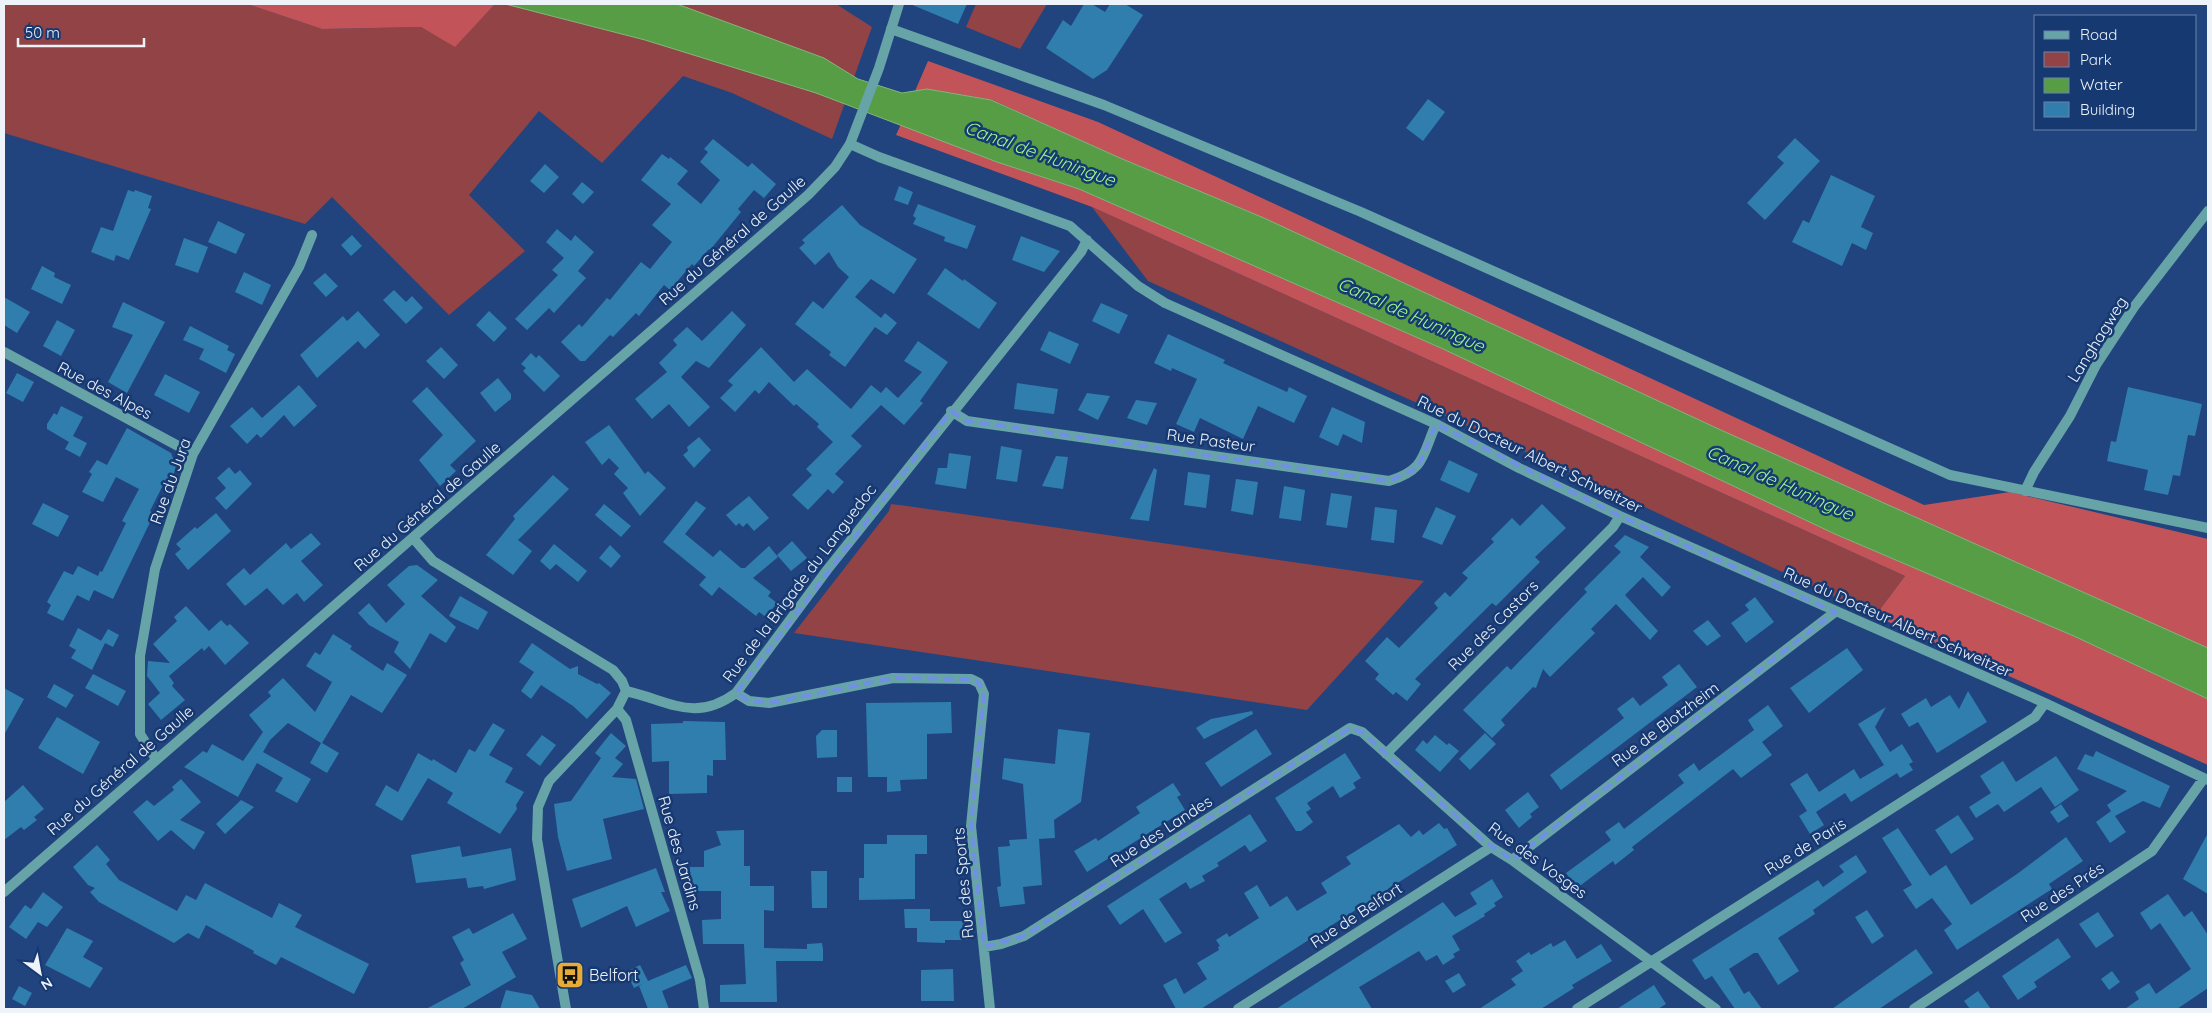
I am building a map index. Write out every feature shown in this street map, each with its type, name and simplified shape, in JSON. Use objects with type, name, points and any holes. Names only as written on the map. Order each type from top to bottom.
[{"type":"street","name":"Rue du Général de Gaulle","points":[[4,892],[808,195],[835,167],[850,144],[879,68],[899,4]]},
{"type":"street","points":[[891,29],[1104,105],[1361,212],[1950,475],[2208,528]]},
{"type":"street","name":"Rue du Docteur Albert Schweitzer","points":[[850,144],[879,157],[1070,226],[1138,286],[1165,303],[1436,424],[1519,468],[1620,516],[2045,703],[2206,779]]},
{"type":"street","name":"Langhagweg","points":[[2025,491],[2034,472],[2070,416],[2096,365],[2134,306],[2208,211]]},
{"type":"street","name":"Rue du Jura","points":[[156,759],[140,734],[140,656],[155,569],[192,454],[299,267],[312,235]]},
{"type":"street","name":"Rue de la Brigade du Languedoc","points":[[626,691],[686,709],[704,709],[721,704],[736,693],[827,570],[951,411],[1081,252],[1088,240]]},
{"type":"street","name":"Rue des Alpes","points":[[4,352],[192,454]]},
{"type":"street","name":"Rue Pasteur","points":[[951,411],[967,421],[1389,481],[1407,476],[1418,468],[1436,424]]},
{"type":"street","name":"Rue des Castors","points":[[1386,754],[1613,527],[1620,516]]},
{"type":"street","points":[[413,538],[433,561],[613,670],[622,680],[626,691],[617,709],[550,781],[538,807],[537,839],[566,1009]]},
{"type":"street","name":"Rue de Blotzheim","points":[[1512,860],[1835,612]]},
{"type":"street","name":"Rue des Sports","points":[[736,693],[749,701],[769,703],[893,678],[970,679],[979,683],[984,694],[971,826],[990,1009]]},
{"type":"street","name":"Rue de Paris","points":[[1577,1009],[2035,717],[2045,703]]},
{"type":"street","name":"Rue des Jardins","points":[[617,709],[626,720],[700,980],[704,1009]]},
{"type":"street","name":"Rue des Vosges","points":[[1350,728],[1362,732],[1491,847],[1512,860],[1716,1009]]},
{"type":"street","name":"Rue des Landes","points":[[984,947],[1001,944],[1024,936],[1350,728]]},
{"type":"street","name":"Rue des Prés","points":[[1914,1009],[2152,851],[2206,779]]},
{"type":"street","name":"Rue de Belfort","points":[[1238,1009],[1491,847]]},
{"type":"highlighted area","points":[[951,411],[967,421],[1389,481],[1418,468],[1436,424],[1620,516],[1835,612],[1512,860],[1479,837],[1362,732],[1350,728],[1024,936],[984,947],[971,826],[984,694],[979,683],[971,679],[893,678],[769,703],[749,701],[736,693]]},
{"type":"green space","points":[[4,4],[247,4],[322,29],[421,27],[455,46],[495,4],[836,4],[872,27],[832,139],[732,93],[683,76],[602,163],[539,111],[469,195],[525,251],[449,315],[332,197],[305,224],[4,133]]},
{"type":"green space","points":[[976,4],[1047,4],[1020,49],[966,27]]},
{"type":"green space","points":[[1092,207],[1905,576],[1875,616],[1611,491],[1148,281]]},
{"type":"green space","points":[[891,504],[1424,581],[1307,710],[794,633],[889,511]]},
{"type":"shaded area","points":[[247,4],[495,4],[455,47],[421,27],[322,29]]},
{"type":"shaded area","points":[[928,61],[1098,122],[1924,505],[2010,492],[2208,539],[2208,648],[1723,431],[1264,218],[1120,158],[992,100],[927,89],[915,91]]},
{"type":"shaded area","points":[[901,124],[997,162],[1079,189],[1441,348],[1835,534],[2076,637],[2208,699],[2208,765],[1875,616],[1905,576],[1092,207],[896,135]]},
{"type":"water","name":"Canal de Huningue","points":[[505,4],[677,4],[824,58],[858,79],[902,93],[927,89],[991,100],[1120,158],[1264,218],[1723,431],[2208,648],[2208,699],[2076,637],[1835,534],[1441,348],[1079,189],[997,162],[816,93],[645,40]]},
{"type":"building","points":[[910,4],[967,4],[958,24]]},
{"type":"building","points":[[1084,4],[1092,4],[1105,12],[1110,4],[1125,4],[1143,15],[1107,70],[1093,79],[1046,48],[1063,20],[1071,26]]},
{"type":"building","points":[[1428,99],[1445,112],[1423,141],[1406,128]]},
{"type":"building","points":[[1795,138],[1820,161],[1765,220],[1747,203],[1784,163],[1777,157]]},
{"type":"building","points":[[713,139],[748,167],[752,163],[776,184],[764,198],[754,190],[738,209],[741,212],[710,250],[694,266],[692,264],[670,290],[664,285],[639,316],[636,313],[613,337],[610,335],[585,361],[580,361],[561,342],[579,324],[582,327],[607,298],[610,300],[641,262],[650,269],[672,242],[652,225],[671,204],[641,180],[662,154],[669,159],[670,157],[688,171],[677,184],[701,204],[720,180],[700,162],[708,152],[704,149]]},
{"type":"building","points":[[545,164],[559,177],[544,193],[530,181]]},
{"type":"building","points":[[1831,175],[1875,196],[1861,227],[1873,233],[1866,250],[1852,243],[1842,266],[1792,242],[1803,220],[1809,223]]},
{"type":"building","points":[[582,182],[594,192],[583,204],[572,194]]},
{"type":"building","points":[[899,186],[913,192],[908,205],[894,200]]},
{"type":"building","points":[[128,190],[134,192],[135,190],[152,196],[148,208],[151,209],[129,260],[116,255],[114,261],[91,252],[101,227],[113,231]]},
{"type":"building","points":[[918,204],[976,226],[967,249],[944,241],[945,237],[913,224],[916,218],[913,216]]},
{"type":"building","points":[[842,205],[860,225],[917,259],[894,294],[871,279],[855,297],[881,318],[885,313],[897,323],[887,335],[875,327],[845,367],[829,355],[831,352],[795,324],[813,301],[823,309],[849,277],[838,267],[829,252],[815,265],[799,248],[805,243],[802,240]]},
{"type":"building","points":[[218,221],[245,234],[236,254],[208,242]]},
{"type":"building","points":[[557,229],[571,241],[575,235],[594,252],[578,271],[586,278],[554,313],[549,308],[527,330],[515,319],[558,275],[552,270],[564,258],[546,242]]},
{"type":"building","points":[[352,235],[362,246],[351,256],[341,245]]},
{"type":"building","points":[[1021,236],[1060,251],[1044,272],[1012,260]]},
{"type":"building","points":[[184,238],[208,247],[198,273],[175,265]]},
{"type":"building","points":[[42,266],[55,273],[54,277],[71,285],[62,304],[31,289]]},
{"type":"building","points":[[945,268],[997,303],[979,329],[927,294]]},
{"type":"building","points":[[244,272],[271,285],[262,305],[235,292]]},
{"type":"building","points":[[325,273],[338,286],[326,297],[313,283]]},
{"type":"building","points":[[394,290],[406,302],[412,296],[423,308],[406,324],[383,300]]},
{"type":"building","points":[[4,297],[30,312],[17,333],[4,325]]},
{"type":"building","points":[[123,302],[165,322],[127,393],[108,382],[133,335],[112,327]]},
{"type":"building","points":[[1101,303],[1128,315],[1119,334],[1092,321]]},
{"type":"building","points":[[358,311],[380,335],[365,349],[358,341],[317,378],[300,355],[343,316],[347,321]]},
{"type":"building","points":[[489,311],[507,328],[494,342],[476,325]]},
{"type":"building","points":[[732,311],[746,325],[709,368],[696,361],[681,377],[710,407],[689,427],[669,404],[652,419],[635,399],[667,372],[659,363],[677,345],[673,340],[687,327],[702,341]]},
{"type":"building","points":[[57,320],[75,330],[61,356],[43,346]]},
{"type":"building","points":[[190,326],[229,346],[227,350],[235,354],[226,373],[199,359],[204,349],[183,340]]},
{"type":"building","points":[[1049,331],[1079,344],[1070,364],[1040,350]]},
{"type":"building","points":[[1168,334],[1225,360],[1223,363],[1287,392],[1289,387],[1307,396],[1294,423],[1258,406],[1243,439],[1200,418],[1194,432],[1176,424],[1197,379],[1172,368],[1171,371],[1154,363]]},
{"type":"building","points":[[918,341],[948,362],[920,401],[923,403],[904,425],[881,405],[851,436],[862,446],[835,474],[844,482],[833,494],[828,489],[808,510],[792,495],[812,475],[806,469],[833,442],[817,427],[819,424],[796,404],[794,406],[769,382],[759,394],[755,390],[735,412],[720,398],[733,385],[728,381],[761,347],[794,382],[807,369],[851,409],[871,385],[881,393],[886,387],[898,398],[922,372],[904,361]]},
{"type":"building","points":[[441,347],[458,365],[444,379],[426,361]]},
{"type":"building","points":[[531,353],[536,358],[539,355],[560,376],[544,392],[523,371],[526,368],[521,364]]},
{"type":"building","points":[[17,373],[34,382],[23,402],[6,393]]},
{"type":"building","points":[[165,374],[200,392],[189,413],[154,395]]},
{"type":"building","points":[[498,378],[511,394],[511,399],[495,412],[480,393]]},
{"type":"building","points":[[1017,383],[1058,389],[1054,414],[1014,409]]},
{"type":"building","points":[[299,385],[317,406],[294,427],[284,415],[261,438],[257,434],[247,444],[230,426],[252,407],[262,418]]},
{"type":"building","points":[[427,387],[476,441],[450,465],[456,471],[440,486],[419,460],[443,435],[412,401]]},
{"type":"building","points":[[2128,387],[2202,404],[2195,436],[2188,435],[2180,476],[2173,475],[2168,495],[2144,490],[2148,470],[2107,461],[2111,441],[2116,442]]},
{"type":"building","points":[[1087,393],[1110,396],[1098,420],[1078,410]]},
{"type":"building","points":[[1136,400],[1157,403],[1147,425],[1127,418]]},
{"type":"building","points":[[61,406],[83,417],[73,436],[87,443],[80,457],[65,449],[69,442],[47,429],[47,424],[54,413],[57,415]]},
{"type":"building","points":[[1332,407],[1365,422],[1362,443],[1343,434],[1338,446],[1319,437]]},
{"type":"building","points":[[609,425],[645,474],[648,471],[666,488],[640,516],[623,493],[628,488],[614,474],[619,468],[609,458],[602,465],[585,442]]},
{"type":"building","points":[[127,428],[171,453],[176,466],[171,484],[165,481],[150,511],[154,514],[113,599],[94,590],[89,601],[77,595],[63,621],[47,613],[51,605],[47,602],[64,571],[73,575],[78,566],[98,576],[100,571],[102,572],[126,523],[122,521],[139,489],[116,477],[103,502],[82,492],[92,474],[89,472],[97,460],[107,465]]},
{"type":"building","points":[[699,437],[711,450],[694,468],[683,455],[688,451],[687,447]]},
{"type":"building","points":[[1001,446],[1022,450],[1017,482],[996,479]]},
{"type":"building","points":[[949,453],[971,456],[966,489],[935,484],[938,468],[947,468]]},
{"type":"building","points":[[1056,456],[1068,457],[1063,489],[1042,486]]},
{"type":"building","points":[[1449,460],[1478,474],[1469,493],[1440,480]]},
{"type":"building","points":[[229,467],[235,474],[240,470],[252,484],[226,510],[215,498],[226,488],[217,478]]},
{"type":"building","points":[[1154,468],[1157,470],[1149,521],[1130,519]]},
{"type":"building","points":[[1188,472],[1210,475],[1206,508],[1184,505]]},
{"type":"building","points":[[553,475],[569,489],[518,540],[532,551],[513,575],[486,555],[515,519],[513,516]]},
{"type":"building","points":[[1236,479],[1258,482],[1253,515],[1231,511]]},
{"type":"building","points":[[1284,486],[1305,490],[1301,521],[1279,518]]},
{"type":"building","points":[[1331,493],[1352,496],[1347,528],[1326,525]]},
{"type":"building","points":[[749,496],[769,518],[754,531],[747,523],[743,527],[739,523],[736,526],[726,515]]},
{"type":"building","points":[[696,501],[706,508],[685,534],[713,557],[720,550],[741,568],[745,568],[769,546],[778,557],[753,578],[771,592],[768,596],[777,603],[766,617],[759,612],[756,616],[719,587],[712,596],[699,585],[706,577],[663,542]]},
{"type":"building","points":[[43,503],[69,516],[58,537],[32,524]]},
{"type":"building","points":[[604,504],[631,526],[621,537],[595,515]]},
{"type":"building","points":[[1542,504],[1566,528],[1535,557],[1540,562],[1496,606],[1492,603],[1415,679],[1421,684],[1407,701],[1396,692],[1393,695],[1375,679],[1379,674],[1365,661],[1387,637],[1399,648],[1438,608],[1434,603],[1445,592],[1450,597],[1468,578],[1462,573],[1494,542],[1491,539],[1512,518],[1520,526]]},
{"type":"building","points":[[1375,507],[1397,510],[1394,543],[1371,540]]},
{"type":"building","points":[[1436,507],[1456,516],[1442,545],[1422,537]]},
{"type":"building","points":[[216,513],[231,531],[188,570],[175,554],[181,549],[176,544],[195,527],[197,529]]},
{"type":"building","points":[[311,533],[321,544],[301,561],[323,585],[304,602],[297,593],[283,605],[267,588],[245,606],[226,584],[244,568],[250,575],[286,543],[291,549]]},
{"type":"building","points":[[1625,535],[1649,547],[1640,557],[1671,587],[1662,597],[1643,577],[1625,595],[1658,631],[1650,640],[1616,604],[1591,629],[1595,633],[1550,677],[1543,669],[1536,688],[1533,687],[1501,720],[1505,725],[1492,738],[1463,710],[1507,666],[1511,670],[1587,592],[1584,589],[1621,552],[1614,546]]},
{"type":"building","points":[[792,541],[807,558],[791,571],[777,555]]},
{"type":"building","points":[[554,544],[587,571],[578,582],[556,564],[550,570],[540,561]]},
{"type":"building","points":[[610,545],[621,556],[611,568],[599,558]]},
{"type":"building","points":[[417,565],[438,580],[421,596],[456,627],[446,643],[430,633],[410,669],[394,652],[399,642],[369,625],[358,613],[369,603],[386,623],[405,604],[387,585],[409,566]]},
{"type":"building","points":[[460,596],[488,612],[478,630],[449,616]]},
{"type":"building","points":[[1755,597],[1774,622],[1746,643],[1731,623],[1749,610],[1745,605]]},
{"type":"building","points":[[186,606],[209,631],[221,620],[227,626],[230,624],[249,643],[225,665],[209,646],[204,651],[202,648],[169,676],[174,683],[172,686],[185,700],[161,720],[148,704],[160,693],[147,676],[148,661],[170,663],[153,644],[177,621],[174,617]]},
{"type":"building","points":[[1708,620],[1721,636],[1707,646],[1693,631]]},
{"type":"building","points":[[78,628],[105,643],[92,670],[71,658],[76,650],[69,646]]},
{"type":"building","points":[[108,629],[119,635],[113,647],[101,641]]},
{"type":"building","points":[[333,634],[352,646],[350,649],[383,671],[387,663],[407,675],[382,713],[351,695],[322,743],[339,753],[327,773],[310,763],[321,743],[288,723],[270,740],[263,752],[311,779],[297,803],[275,791],[283,778],[257,763],[238,797],[184,767],[203,751],[207,753],[212,744],[243,761],[263,732],[249,715],[271,696],[268,692],[283,678],[315,712],[332,682],[306,666],[315,652],[320,655]]},
{"type":"building","points":[[532,643],[570,669],[578,666],[578,674],[597,684],[599,683],[611,693],[587,719],[573,706],[541,685],[531,699],[521,691],[534,672],[519,662]]},
{"type":"building","points":[[1847,648],[1863,670],[1809,713],[1790,688]]},
{"type":"building","points":[[1679,664],[1697,687],[1561,790],[1550,775],[1624,718],[1617,709],[1633,697],[1640,706],[1668,685],[1662,677]]},
{"type":"building","points":[[93,674],[126,691],[118,706],[85,688]]},
{"type":"building","points":[[54,684],[74,695],[66,708],[47,697]]},
{"type":"building","points":[[4,688],[24,699],[4,735]]},
{"type":"building","points":[[1968,691],[1987,722],[1937,753],[1918,722],[1909,727],[1901,714],[1926,698],[1931,707],[1950,695],[1959,709]]},
{"type":"building","points":[[951,702],[952,733],[927,734],[927,779],[900,780],[901,791],[887,792],[887,777],[868,777],[866,703]]},
{"type":"building","points":[[1768,705],[1783,726],[1762,742],[1772,755],[1741,778],[1733,769],[1632,847],[1634,850],[1615,865],[1613,861],[1577,888],[1566,873],[1611,840],[1605,832],[1619,822],[1624,829],[1684,783],[1678,775],[1694,763],[1699,771],[1754,730],[1748,720]]},
{"type":"building","points":[[1886,707],[1875,727],[1890,752],[1902,744],[1913,762],[1909,764],[1913,770],[1900,778],[1897,773],[1851,802],[1845,793],[1816,812],[1824,825],[1810,834],[1799,816],[1807,811],[1790,784],[1807,773],[1819,792],[1854,769],[1860,779],[1884,765],[1858,724]]},
{"type":"building","points":[[1252,711],[1253,714],[1204,739],[1196,728],[1211,719]]},
{"type":"building","points":[[57,717],[100,742],[83,774],[38,748]]},
{"type":"building","points":[[683,721],[725,722],[726,760],[713,760],[713,776],[707,775],[707,793],[669,794],[669,761],[652,762],[651,724],[683,723]]},
{"type":"building","points":[[493,723],[505,730],[489,755],[513,768],[505,782],[524,792],[516,805],[517,809],[500,834],[447,803],[453,793],[428,778],[402,821],[375,805],[386,785],[398,792],[418,753],[432,761],[433,759],[456,773],[469,749],[475,752]]},
{"type":"building","points":[[1058,729],[1090,733],[1081,802],[1054,820],[1055,838],[1039,839],[1042,885],[1023,887],[1025,904],[1000,907],[997,887],[1001,886],[998,847],[1010,846],[1009,840],[1027,839],[1023,784],[1002,779],[1004,758],[1055,764]]},
{"type":"building","points":[[1256,729],[1272,754],[1221,787],[1205,763]]},
{"type":"building","points":[[822,730],[837,730],[837,757],[817,758],[816,736]]},
{"type":"building","points":[[611,733],[626,746],[615,758],[623,764],[612,777],[636,779],[644,809],[603,819],[612,859],[567,871],[558,837],[554,804],[571,801],[601,758],[595,753]]},
{"type":"building","points":[[1485,733],[1496,744],[1470,770],[1459,759]]},
{"type":"building","points":[[542,735],[556,745],[540,766],[526,755]]},
{"type":"building","points":[[1435,735],[1447,745],[1449,743],[1459,751],[1440,772],[1415,750],[1423,740],[1427,744]]},
{"type":"building","points":[[2096,751],[2170,786],[2160,808],[2143,801],[2115,816],[2126,832],[2110,843],[2096,822],[2111,811],[2107,805],[2127,791],[2077,769],[2085,754],[2093,757]]},
{"type":"building","points":[[1345,753],[1361,778],[1353,783],[1356,788],[1340,798],[1333,786],[1307,803],[1311,809],[1306,812],[1313,822],[1301,831],[1296,831],[1275,798]]},
{"type":"building","points":[[2056,756],[2079,790],[2055,807],[2041,787],[2004,812],[1998,804],[1976,818],[1969,807],[1991,793],[1980,776],[2003,761],[2016,782]]},
{"type":"building","points":[[837,777],[852,777],[852,792],[837,792]]},
{"type":"building","points":[[181,779],[201,802],[180,820],[205,832],[194,850],[171,830],[158,841],[133,812],[147,800],[154,806],[174,790],[172,787]]},
{"type":"building","points":[[1173,783],[1181,795],[1177,797],[1185,810],[1087,872],[1074,851],[1096,838],[1098,841],[1140,813],[1136,807]]},
{"type":"building","points":[[23,785],[44,809],[34,817],[37,820],[24,830],[21,827],[4,840],[4,802]]},
{"type":"building","points":[[1528,792],[1539,807],[1530,814],[1532,817],[1519,828],[1505,810]]},
{"type":"building","points":[[241,800],[254,807],[225,834],[216,824]]},
{"type":"building","points":[[2061,804],[2069,816],[2058,823],[2050,812]]},
{"type":"building","points":[[1250,814],[1267,841],[1250,852],[1245,845],[1217,863],[1219,866],[1202,876],[1205,881],[1190,889],[1186,882],[1159,899],[1182,933],[1165,943],[1143,909],[1120,925],[1107,906]]},
{"type":"building","points":[[1958,815],[1974,839],[1951,854],[1935,830]]},
{"type":"building","points":[[1439,823],[1444,829],[1447,828],[1457,845],[1201,1009],[1176,1009],[1163,985],[1176,978],[1184,994],[1207,979],[1197,963],[1219,950],[1218,947],[1220,946],[1216,940],[1227,933],[1229,937],[1259,918],[1244,893],[1257,885],[1270,907],[1287,896],[1297,911],[1327,893],[1321,883],[1351,864],[1346,857],[1399,824],[1411,837],[1419,830],[1423,835]]},
{"type":"building","points":[[1898,828],[1930,876],[1946,865],[1971,905],[2017,874],[2066,837],[2083,861],[2049,884],[2052,889],[1957,950],[1944,930],[1952,924],[1932,898],[1916,909],[1903,890],[1912,885],[1882,838]]},
{"type":"building","points":[[744,830],[744,866],[750,866],[750,886],[774,886],[774,911],[764,910],[764,948],[807,949],[807,944],[822,943],[823,961],[776,961],[777,1002],[720,1002],[720,985],[746,984],[744,944],[703,944],[702,920],[721,919],[721,891],[690,891],[690,867],[704,867],[704,851],[721,845],[716,831]]},
{"type":"building","points":[[2208,833],[2208,894],[2183,879]]},
{"type":"building","points":[[887,835],[927,835],[927,854],[915,854],[915,899],[859,900],[859,878],[864,878],[864,844],[887,844]]},
{"type":"building","points":[[97,845],[110,860],[106,864],[119,880],[177,911],[186,895],[196,900],[205,883],[272,918],[279,903],[302,915],[295,927],[369,964],[354,994],[281,957],[276,965],[206,925],[199,939],[188,933],[174,943],[99,902],[90,892],[95,888],[88,885],[73,867]]},
{"type":"building","points":[[460,846],[462,857],[511,848],[516,880],[484,889],[483,886],[468,888],[466,878],[416,883],[411,855]]},
{"type":"building","points":[[1856,855],[1867,872],[1813,910],[1815,914],[1778,938],[1799,971],[1778,985],[1758,953],[1754,953],[1729,969],[1744,994],[1749,991],[1762,1009],[1735,1009],[1712,976],[1705,980],[1692,960],[1818,880],[1823,887],[1844,872],[1839,866]]},
{"type":"building","points":[[656,868],[665,892],[661,892],[670,911],[636,927],[627,906],[581,928],[572,899]]},
{"type":"building","points":[[811,871],[827,871],[827,908],[812,908]]},
{"type":"building","points":[[1492,879],[1503,897],[1494,903],[1496,906],[1484,914],[1485,916],[1452,936],[1460,950],[1453,954],[1455,957],[1443,965],[1437,955],[1426,961],[1419,951],[1359,987],[1372,1009],[1276,1009],[1443,902],[1455,917],[1477,904],[1470,893]]},
{"type":"building","points":[[43,892],[63,907],[47,927],[38,922],[26,939],[9,927],[25,905],[31,909]]},
{"type":"building","points":[[2168,894],[2184,917],[2192,911],[2208,935],[2208,988],[2177,1009],[2125,1009],[2139,999],[2135,992],[2149,983],[2156,994],[2191,969],[2160,923],[2151,930],[2140,913]]},
{"type":"building","points":[[904,909],[930,909],[930,921],[969,921],[968,940],[945,940],[945,943],[917,942],[917,928],[905,928]]},
{"type":"building","points":[[1867,910],[1884,936],[1872,944],[1855,917]]},
{"type":"building","points":[[2098,912],[2114,936],[2096,948],[2079,924]]},
{"type":"building","points":[[513,913],[527,939],[502,952],[516,977],[462,1009],[426,1009],[471,985],[460,963],[464,960],[452,937],[469,928],[473,934]]},
{"type":"building","points":[[67,928],[93,941],[83,957],[103,968],[90,988],[45,965]]},
{"type":"building","points":[[2058,938],[2071,957],[2034,982],[2037,987],[2018,1000],[2002,976]]},
{"type":"building","points":[[1565,940],[1577,959],[1601,944],[1612,961],[1572,985],[1574,988],[1541,1009],[1479,1009],[1516,985],[1511,979],[1523,971],[1516,961],[1529,952],[1531,955],[1551,943],[1553,947]]},
{"type":"building","points":[[1916,949],[1933,973],[1879,1009],[1832,1009]]},
{"type":"building","points":[[640,965],[648,981],[686,965],[692,978],[662,991],[669,1009],[648,1009],[639,986],[644,983],[634,988],[626,972]]},
{"type":"building","points":[[953,969],[954,1001],[921,1001],[921,970]]},
{"type":"building","points":[[2112,971],[2120,982],[2109,990],[2101,979]]},
{"type":"building","points":[[1459,973],[1466,985],[1453,993],[1445,981]]},
{"type":"building","points":[[1654,985],[1666,1004],[1658,1009],[1617,1009]]},
{"type":"building","points":[[19,986],[32,993],[25,1006],[12,999]]},
{"type":"building","points":[[506,990],[532,995],[540,1009],[500,1009]]},
{"type":"building","points":[[1978,991],[1991,1009],[1970,1009],[1964,1001]]},
{"type":"place","name":"Belfort","points":[[570,975]]}]
